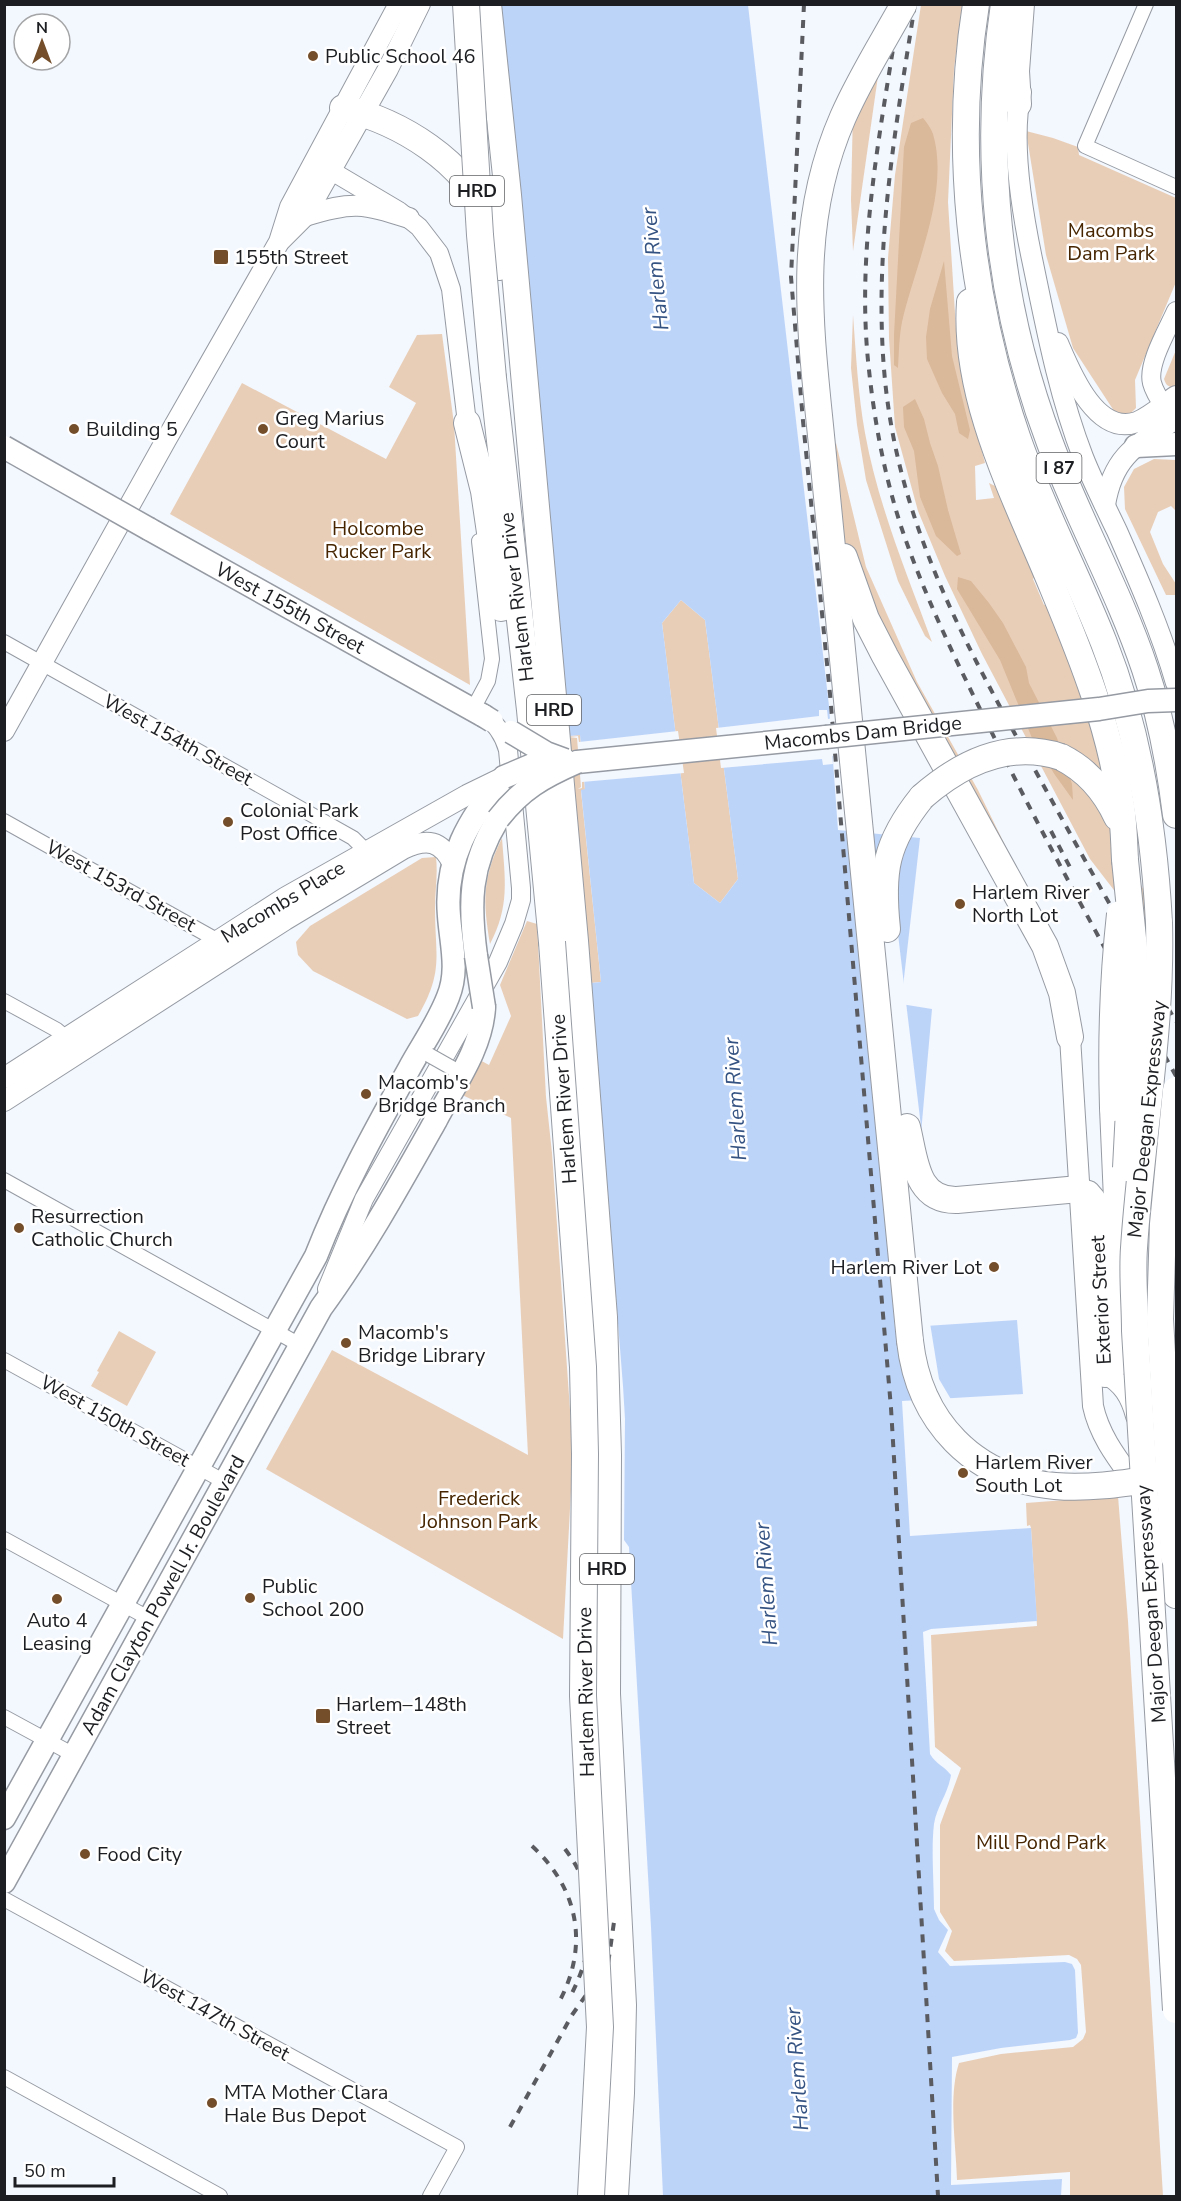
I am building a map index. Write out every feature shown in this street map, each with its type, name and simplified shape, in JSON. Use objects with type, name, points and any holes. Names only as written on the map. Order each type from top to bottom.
[{"type":"highway","name":"Harlem River Drive","points":[[466,4],[480,235],[492,378],[530,710],[564,942],[606,1360],[607,1694],[623,2005],[615,2196]]},
{"type":"highway","name":"Harlem River Drive","points":[[488,4],[521,348],[564,942],[583,1367],[585,1454],[583,1696],[600,2027],[591,2196]]},
{"type":"highway","points":[[904,4],[843,118],[828,159],[813,226],[809,273],[810,312],[908,1329],[917,1381],[932,1412],[951,1436],[982,1462],[1006,1474],[1041,1484],[1066,1486],[1117,1484],[1170,1478]]},
{"type":"highway","name":"Major Deegan Expressway","points":[[976,4],[966,103],[967,177],[973,250],[988,336],[1018,439],[1104,644],[1129,718],[1139,759],[1151,831],[1159,923],[1160,971],[1156,1043],[1134,1250],[1135,1331],[1176,2010]]},
{"type":"highway","name":"I 87","points":[[1004,4],[995,85],[994,159],[1000,234],[1012,311],[1032,391],[1050,442],[1127,621],[1145,669],[1164,741],[1176,815]]},
{"type":"highway","points":[[1018,104],[1016,71],[1021,4]]},
{"type":"highway","points":[[354,111],[392,126],[431,150],[455,170],[474,193],[491,225],[500,274],[521,348]]},
{"type":"highway","points":[[973,250],[968,322],[980,392],[1002,469],[1053,586],[1099,709],[1122,806],[1134,948],[1124,1210],[1134,1250]]},
{"type":"highway","points":[[467,423],[484,491],[503,623],[530,710]]},
{"type":"highway","points":[[828,498],[848,571],[867,619],[885,656],[1045,946],[1062,993],[1070,1037]]},
{"type":"highway","points":[[1124,831],[1102,790],[1084,771],[1061,757],[1032,751],[1003,753],[960,768],[934,787],[912,809],[900,827],[888,855],[884,898],[907,1127],[907,1170],[924,1357],[934,1390],[953,1420],[968,1435],[987,1450],[1009,1462],[1032,1470],[1054,1473],[1117,1471],[1170,1478]]},
{"type":"highway","points":[[1098,1375],[1118,1361],[1123,1336],[1113,1108],[1113,1053],[1116,951],[1125,860]]},
{"type":"highway","name":"Major Deegan Expressway","points":[[1176,1090],[1163,1224],[1160,1319],[1175,1546],[1176,1595]]},
{"type":"highway","points":[[907,1127],[921,1181],[927,1191],[944,1199],[964,1200],[1079,1189]]},
{"type":"main road","points":[[354,111],[370,60],[399,4]]},
{"type":"main road","points":[[1032,4],[1025,72],[1018,104],[1018,158],[1029,248],[1051,353],[1083,458],[1151,610],[1176,683],[1148,701]]},
{"type":"main road","points":[[4,731],[279,242],[290,207],[323,166],[354,111],[388,69],[419,5]]},
{"type":"main road","points":[[370,60],[388,69]]},
{"type":"main road","points":[[279,242],[305,216],[323,166]]},
{"type":"main road","points":[[305,216],[350,204],[376,208],[409,218]]},
{"type":"main road","points":[[1043,310],[1073,375],[1103,417],[1117,423],[1132,423],[1173,410]]},
{"type":"main road","points":[[1105,505],[1115,471],[1124,457],[1173,410]]},
{"type":"main road","points":[[1136,446],[1176,444]]},
{"type":"main road","name":"West 155th Street","points":[[4,446],[511,732],[535,757]]},
{"type":"main road","name":"Macombs Dam Bridge","points":[[577,762],[1099,709],[1148,701],[1176,700]]},
{"type":"main road","points":[[497,782],[512,753],[511,732]]},
{"type":"main road","points":[[498,819],[535,757]]},
{"type":"main road","name":"Macombs Place","points":[[4,1078],[73,1045],[237,951],[373,858],[535,757],[549,762],[577,762]]},
{"type":"main road","name":"Adam Clayton Powell Jr. Boulevard","points":[[4,1882],[300,1345],[383,1210],[457,1071],[479,1037],[484,1007],[471,915],[472,884],[479,858],[498,819],[526,788],[577,762]]},
{"type":"main road","name":"Adam Clayton Powell Jr. Boulevard","points":[[4,1818],[316,1256],[334,1209],[424,1052],[454,981],[455,962],[448,904],[453,864],[468,825],[497,782]]},
{"type":"main road","name":"Macombs Place","points":[[4,1101],[73,1045],[218,941],[286,897],[373,858],[428,842],[445,851],[453,864]]},
{"type":"main road","points":[[1070,1037],[1079,1189]]},
{"type":"main road","name":"Exterior Street","points":[[1079,1189],[1089,1191],[1095,1198],[1096,1204],[1098,1375],[1095,1415],[1102,1434],[1158,1514]]},
{"type":"main road","points":[[1170,1478],[1148,1341],[1149,1306],[1158,1266],[1176,1213]]},
{"type":"main road","name":"Exterior Street","points":[[1098,1375],[1120,1383],[1170,1478],[1158,1514],[1176,1815]]},
{"type":"street","points":[[1146,4],[1085,146],[1176,187]]},
{"type":"street","name":"Harlem River Drive","points":[[323,166],[389,203],[409,218],[439,252],[450,281],[492,649],[491,671],[473,709]]},
{"type":"street","points":[[1173,410],[1154,389],[1152,372],[1176,311]]},
{"type":"street","name":"Adam Clayton Powell Jr. Boulevard","points":[[4,446],[485,715],[496,726],[505,741],[508,750],[521,877],[519,909],[510,937],[364,1199],[333,1272],[321,1308]]},
{"type":"street","name":"West 154th Street","points":[[4,642],[353,838],[373,858]]},
{"type":"street","name":"West 153rd Street","points":[[4,821],[237,951]]},
{"type":"street","points":[[4,1001],[45,1023],[73,1045]]},
{"type":"street","points":[[424,1052],[457,1071]]},
{"type":"street","points":[[4,1180],[300,1345]]},
{"type":"street","points":[[364,1199],[383,1210]]},
{"type":"street","name":"Adam Clayton Powell Jr. Boulevard","points":[[316,1256],[344,1215],[364,1199]]},
{"type":"street","name":"West 150th Street","points":[[4,1360],[225,1482]]},
{"type":"street","points":[[4,1539],[150,1619]]},
{"type":"street","points":[[4,1717],[74,1755]]},
{"type":"street","name":"West 147th Street","points":[[4,1899],[457,2147],[430,2196]]},
{"type":"street","points":[[4,2077],[220,2196]]},
{"type":"green space","points":[[921,5],[962,5],[954,69],[948,202],[956,329],[964,383],[985,463],[975,466],[976,500],[994,498],[989,483],[995,486],[1035,576],[1033,579],[1044,605],[1068,595],[1132,828],[1141,885],[1149,900],[1147,933],[1090,859],[982,654],[945,576],[918,511],[895,427],[889,338],[888,258],[895,175]]},
{"type":"green space","points":[[881,55],[853,251],[851,200],[854,64]]},
{"type":"green space","name":"Macombs Dam Park","points":[[1026,131],[1078,147],[1079,155],[1176,198],[1176,282],[1135,380],[1136,408],[1129,415],[1116,414],[1073,348],[1046,255]]},
{"type":"green space","points":[[853,315],[865,433],[877,486],[932,642],[925,636],[898,581],[866,480],[851,368]]},
{"type":"green space","name":"Holcombe Rucker Park","points":[[442,334],[454,424],[470,685],[170,514],[242,383],[386,459],[416,403],[389,387],[417,335]]},
{"type":"green space","points":[[1176,350],[1176,388],[1168,386],[1164,379]]},
{"type":"green space","points":[[836,443],[866,567],[917,682],[978,790],[1027,890],[882,635],[843,543],[832,455]]},
{"type":"green space","points":[[1154,459],[1176,460],[1176,511],[1171,506],[1158,512],[1150,532],[1163,564],[1176,584],[1176,595],[1166,595],[1125,509],[1124,487],[1134,469]]},
{"type":"green space","points":[[681,600],[705,620],[738,879],[720,903],[694,883],[662,623]]},
{"type":"green space","points":[[580,735],[585,790],[581,791],[601,982],[591,983],[569,736]]},
{"type":"green space","points":[[502,838],[505,892],[501,917],[490,944],[485,902],[486,890],[495,853]]},
{"type":"green space","points":[[436,857],[435,975],[432,987],[418,1016],[407,1019],[313,971],[298,955],[296,942],[310,926],[422,858]]},
{"type":"green space","name":"Frederick Johnson Park","points":[[527,921],[537,924],[546,1097],[573,1453],[563,1639],[266,1469],[332,1350],[528,1455],[511,1118],[458,1093],[478,1059],[489,1065],[511,1016],[500,985]]},
{"type":"green space","points":[[119,1331],[156,1352],[127,1406],[91,1386]]},
{"type":"green space","name":"Mill Pond Park","points":[[1118,1496],[1128,1621],[1163,2196],[1070,2196],[1070,2172],[957,2180],[953,2105],[959,2063],[1001,2054],[1073,2047],[1083,2039],[1086,2032],[1081,1965],[1077,1959],[1069,1955],[954,1961],[945,1951],[952,1931],[940,1912],[940,1825],[961,1768],[935,1747],[931,1635],[1037,1626],[1031,1528],[1030,1525],[1027,1526],[1026,1503]]},
{"type":"shaded area","points":[[923,118],[933,134],[937,156],[937,180],[929,228],[902,322],[898,368],[894,365],[894,335],[904,147],[911,123]]},
{"type":"shaded area","points":[[944,261],[952,356],[970,430],[968,439],[959,433],[955,414],[942,393],[927,359],[926,337],[930,309]]},
{"type":"shaded area","points":[[915,399],[924,419],[938,466],[961,554],[957,556],[936,536],[920,497],[914,451],[904,427],[903,407]]},
{"type":"shaded area","points":[[958,577],[971,581],[989,603],[1003,623],[1026,667],[1029,683],[1057,738],[1072,784],[1073,800],[1032,738],[1000,660],[957,589]]},
{"type":"water","name":"Harlem River","points":[[499,5],[748,5],[829,706],[838,830],[920,838],[901,1004],[932,1009],[916,1190],[883,1192],[895,1328],[1017,1320],[1023,1394],[902,1401],[910,1536],[1031,1528],[1037,1621],[931,1629],[923,1632],[930,1754],[951,1775],[934,1824],[934,1909],[939,1920],[948,1930],[938,1952],[950,1966],[1065,1962],[1072,1964],[1075,1970],[1078,2033],[1076,2038],[1070,2040],[1001,2048],[952,2057],[951,2185],[1062,2179],[1061,2196],[663,2196],[651,1927],[629,1547],[624,1540],[625,1419],[591,983],[601,982],[581,790],[585,789],[580,735],[569,736]],"holes":[[[681,600],[705,620],[738,879],[720,903],[694,883],[662,623]]]},
{"type":"pier","points":[[819,710],[827,710],[828,719],[833,718],[837,755],[832,756],[833,764],[823,765],[822,759],[721,768],[716,728],[819,716]]},
{"type":"pier","points":[[678,731],[684,773],[582,782],[582,788],[578,789],[581,787],[577,738],[569,737],[578,736],[579,742]]},
{"type":"pier","points":[[895,870],[895,909],[905,993],[904,1002],[906,1002],[923,1143],[916,1193],[887,1194],[876,904]]},
{"type":"pier","points":[[930,1323],[939,1379],[952,1401],[917,1402],[899,1325]]},
{"type":"railway","points":[[804,4],[791,277],[830,694],[891,1408],[938,2196]]},
{"type":"railway","points":[[900,4],[872,187],[865,278],[871,391],[892,497],[926,593],[950,647],[1065,875],[1176,1076]]},
{"type":"railway","points":[[915,4],[894,140],[884,231],[882,277],[884,369],[891,424],[903,477],[918,528],[937,577],[983,674],[1176,1022]]},
{"type":"railway","points":[[1051,831],[1073,873]]},
{"type":"railway","points":[[532,1846],[561,1881],[575,1921],[574,1962],[568,1983],[558,2004]]},
{"type":"railway","points":[[565,1849],[585,1885],[591,1922],[585,1959],[570,1997]]},
{"type":"railway","points":[[510,2127],[572,2015],[608,1964],[615,1915]]},
{"type":"place","name":"Public School 46","points":[[313,56]]},
{"type":"place","name":"155th Street","points":[[221,257]]},
{"type":"place","name":"Building 5","points":[[74,429]]},
{"type":"place","name":"Greg Marius Court","points":[[263,429]]},
{"type":"place","name":"Colonial Park Post Office","points":[[228,822]]},
{"type":"place","name":"Harlem River North Lot","points":[[960,904]]},
{"type":"place","name":"Macomb's Bridge Branch","points":[[366,1094]]},
{"type":"place","name":"Resurrection Catholic Church","points":[[19,1228]]},
{"type":"place","name":"Harlem River Lot","points":[[994,1267]]},
{"type":"place","name":"Macomb's Bridge Library","points":[[346,1343]]},
{"type":"place","name":"Harlem River South Lot","points":[[963,1473]]},
{"type":"place","name":"Public School 200","points":[[250,1598]]},
{"type":"place","name":"Auto 4 Leasing","points":[[57,1599]]},
{"type":"place","name":"Harlem–148th Street","points":[[323,1716]]},
{"type":"place","name":"Food City","points":[[85,1854]]},
{"type":"place","name":"MTA Mother Clara Hale Bus Depot","points":[[212,2103]]}]
